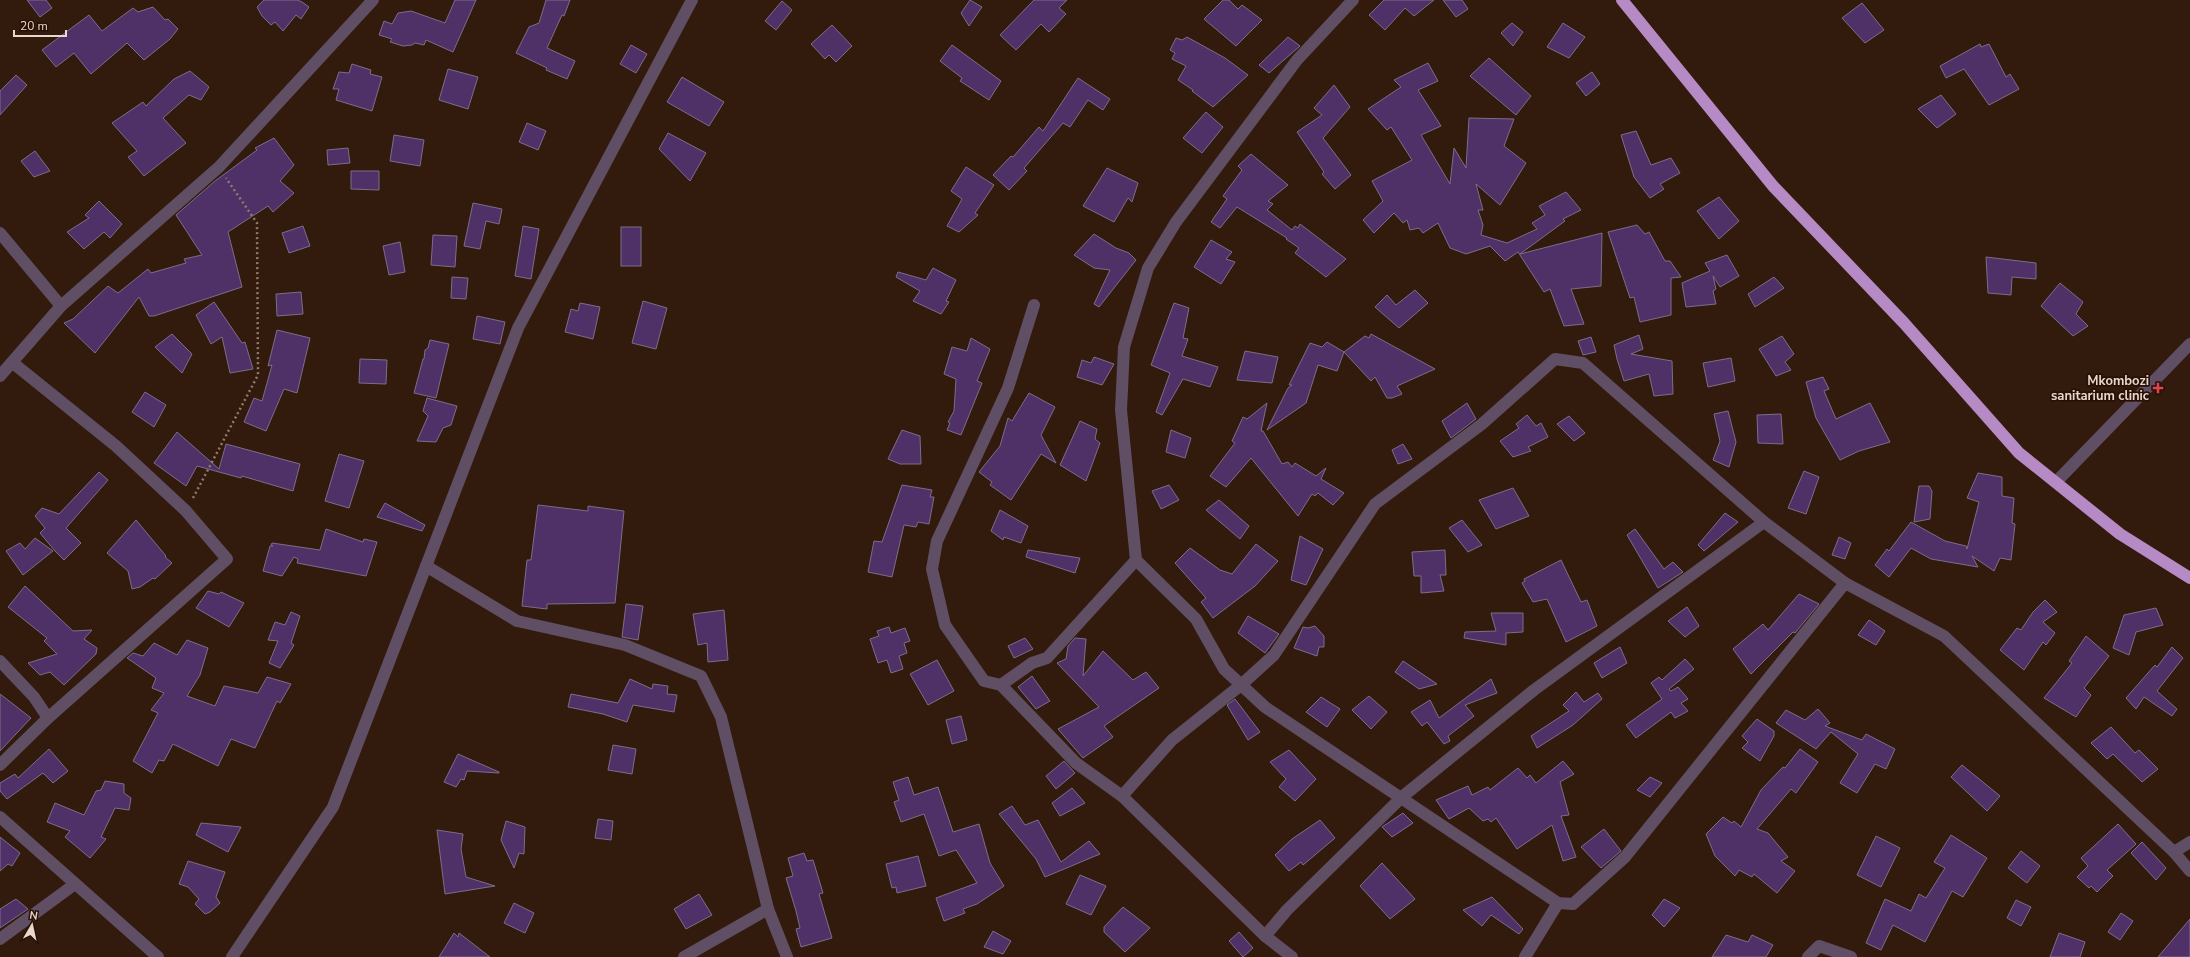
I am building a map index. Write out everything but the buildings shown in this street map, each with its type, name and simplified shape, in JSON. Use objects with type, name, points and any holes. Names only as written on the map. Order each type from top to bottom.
[{"type":"highway","points":[[1622,0],[1773,186],[1904,323],[2019,453],[2120,534],[2190,578]]},
{"type":"street","points":[[0,376],[62,306],[219,167],[373,0]]},
{"type":"street","points":[[232,957],[333,807],[518,328],[692,0]]},
{"type":"street","points":[[1353,0],[1297,60],[1176,222],[1148,268],[1124,347],[1121,410],[1136,560],[1196,619],[1224,669],[1265,706],[1558,903],[1573,904],[1625,857],[1845,583]]},
{"type":"street","points":[[0,233],[62,306]]},
{"type":"street","points":[[1034,304],[1008,388],[937,541],[932,570],[945,625],[984,681],[1001,685],[1076,763],[1122,796],[1265,936],[1292,957]]},
{"type":"street","points":[[2056,482],[2190,344]]},
{"type":"street","points":[[1122,796],[1172,740],[1241,685],[1274,655],[1375,504],[1482,424],[1555,359],[1583,363],[1764,522],[1845,583],[1944,636],[2174,852],[2190,871]]},
{"type":"street","points":[[0,765],[48,718],[227,559],[186,511],[116,446],[13,363]]},
{"type":"street","points":[[1265,936],[1287,910],[1402,797],[1534,690],[1764,522]]},
{"type":"street","points":[[1001,685],[1032,663],[1047,658],[1136,560]]},
{"type":"street","points":[[426,566],[517,621],[625,645],[701,676],[721,717],[768,909],[787,957]]},
{"type":"street","points":[[0,661],[34,698],[48,718]]},
{"type":"street","points":[[0,817],[158,957]]},
{"type":"street","points":[[2174,852],[2190,842]]},
{"type":"street","points":[[0,939],[75,884]]},
{"type":"street","points":[[1525,957],[1558,903]]},
{"type":"street","points":[[684,957],[768,909]]},
{"type":"street","points":[[1808,957],[1819,946],[1851,957]]},
{"type":"path","points":[[186,511],[258,375],[257,223],[219,167]]},
{"type":"place","name":"Mkombozi sanitarium clinic","points":[[2158,388]]}]
